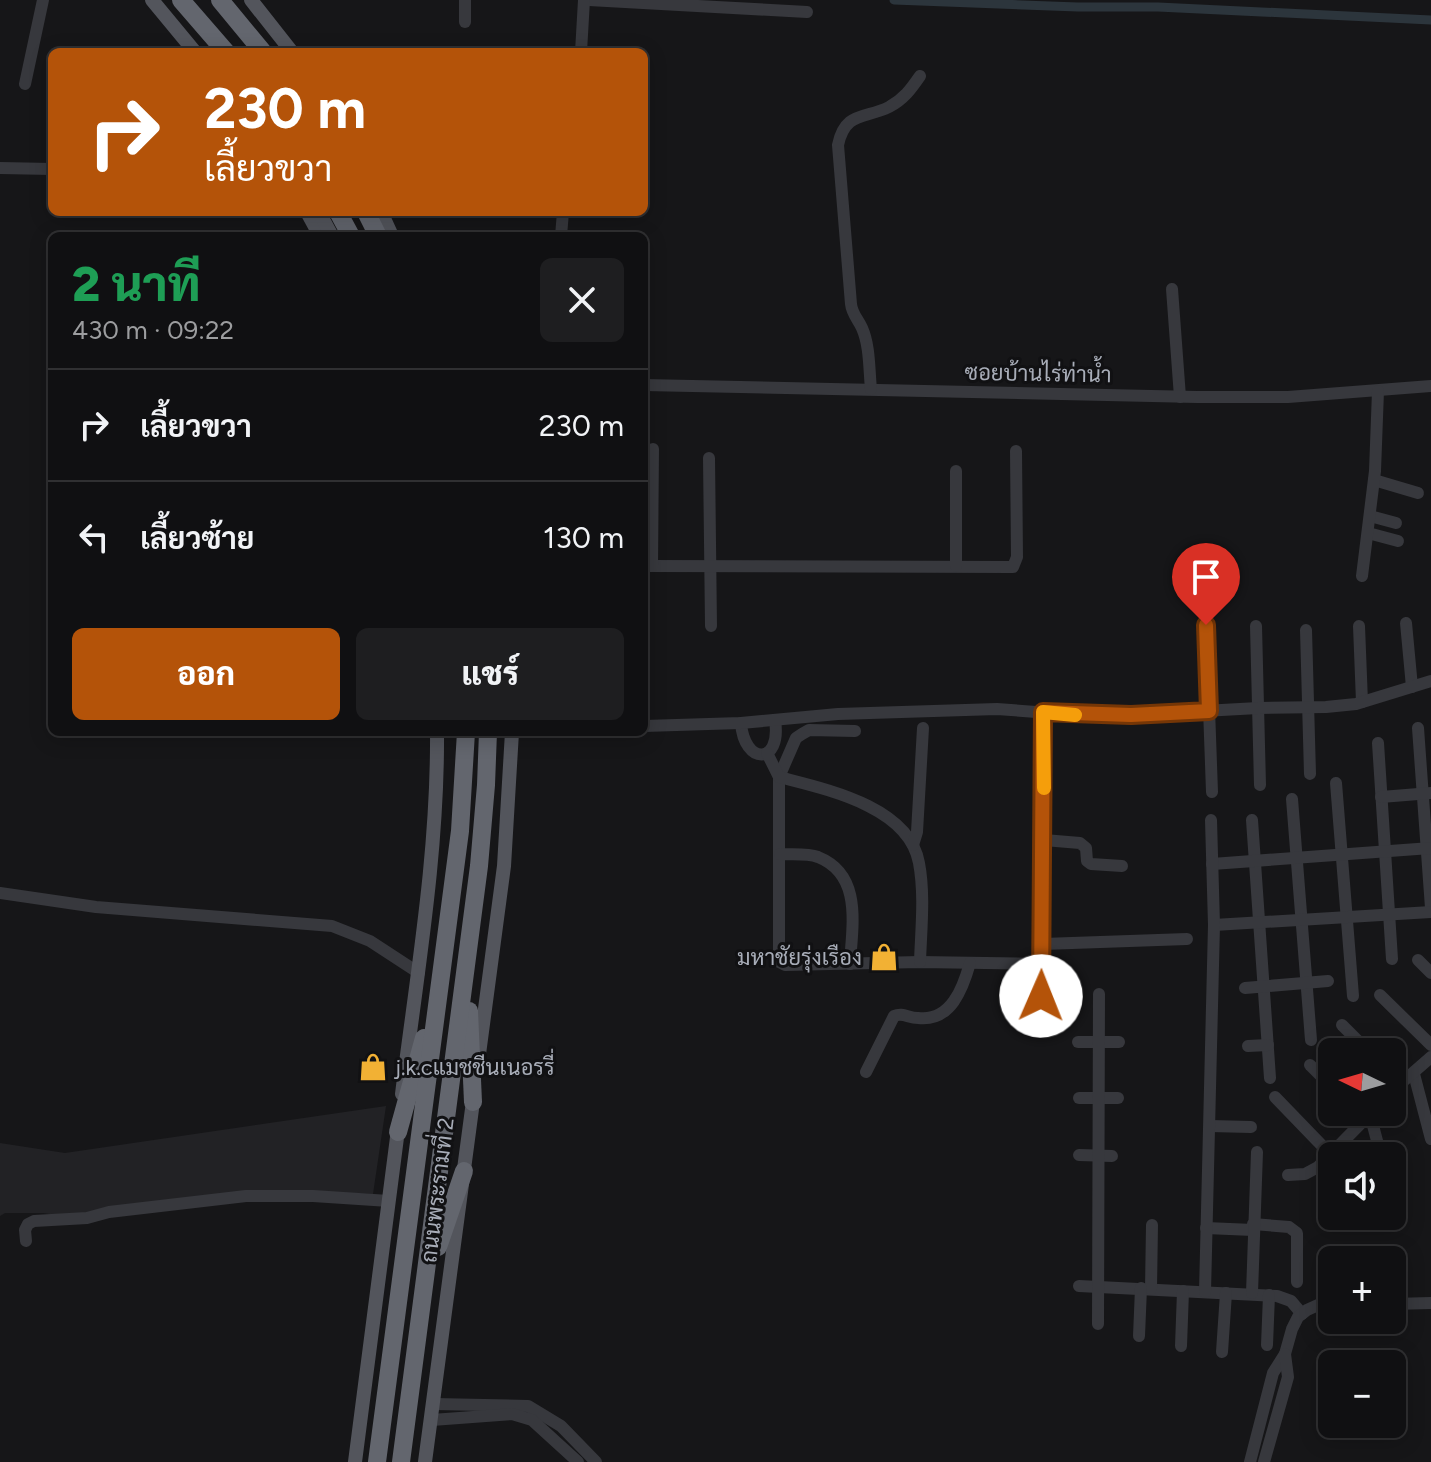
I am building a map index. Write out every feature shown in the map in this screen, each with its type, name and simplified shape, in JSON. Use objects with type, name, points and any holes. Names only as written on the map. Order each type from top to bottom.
[{"type":"highway","points":[[181,0],[223,48]]},
{"type":"highway","points":[[196,0],[236,48]]},
{"type":"highway","points":[[218,0],[258,48]]},
{"type":"highway","points":[[384,1462],[461,865],[469,791],[468,736]]},
{"type":"highway","name":"ถนนพระรามที่ 2","points":[[377,1462],[460,831],[468,736]]},
{"type":"highway","points":[[403,1462],[479,866],[489,736]]},
{"type":"highway","name":"ถนนพระรามที่ 2","points":[[403,1462],[485,831],[489,736]]},
{"type":"highway","points":[[398,1132],[442,973]]},
{"type":"highway","points":[[467,976],[473,1102]]},
{"type":"highway","points":[[429,1273],[464,1171]]},
{"type":"main road","points":[[152,0],[192,48]]},
{"type":"main road","points":[[251,0],[288,48]]},
{"type":"main road","points":[[355,1462],[419,973],[434,832],[437,736]]},
{"type":"main road","name":"ถนนพระรามที่ 2","points":[[425,1460],[506,855],[512,736]]},
{"type":"street","points":[[25,84],[43,0]]},
{"type":"street","points":[[465,0],[465,22]]},
{"type":"street","points":[[581,48],[586,0],[807,12]]},
{"type":"street","points":[[871,389],[867,346],[862,327],[852,314],[838,145],[842,130],[852,120],[887,108],[901,99],[920,76]]},
{"type":"street","points":[[0,168],[48,169]]},
{"type":"street","points":[[1172,289],[1180,397]]},
{"type":"street","name":"ซอยบ้านไร่ท่าน้ำ","points":[[648,385],[1180,397],[1288,397],[1431,386]]},
{"type":"street","points":[[1362,576],[1374,480],[1378,391]]},
{"type":"street","points":[[653,449],[648,566],[1013,567],[1016,451]]},
{"type":"street","points":[[709,458],[711,626]]},
{"type":"street","points":[[956,471],[956,566]]},
{"type":"street","points":[[1374,480],[1418,493]]},
{"type":"street","points":[[1370,516],[1396,523]]},
{"type":"street","points":[[1368,533],[1398,541]]},
{"type":"street","points":[[1406,623],[1412,687]]},
{"type":"street","points":[[1206,625],[1212,792]]},
{"type":"street","points":[[1256,626],[1260,785]]},
{"type":"street","points":[[1359,626],[1362,702]]},
{"type":"street","points":[[1306,630],[1310,774]]},
{"type":"street","points":[[648,726],[741,723],[838,714],[997,709],[1131,715],[1309,707],[1362,702],[1431,681]]},
{"type":"street","points":[[1041,996],[1043,712]]},
{"type":"street","points":[[741,723],[745,745],[754,752],[767,753],[777,739],[775,720]]},
{"type":"street","points":[[913,845],[917,832],[923,728]]},
{"type":"street","points":[[1214,925],[1431,910],[1427,793],[1418,728]]},
{"type":"street","points":[[855,731],[809,730],[802,734],[796,738],[779,777],[779,962],[785,965],[920,962],[1041,964]]},
{"type":"street","points":[[1378,743],[1392,959]]},
{"type":"street","points":[[767,753],[779,777],[849,795],[871,806],[892,822],[913,845],[921,876],[920,962]]},
{"type":"street","points":[[1336,783],[1353,996]]},
{"type":"street","points":[[1381,797],[1427,793]]},
{"type":"street","points":[[1292,799],[1311,1040]]},
{"type":"street","points":[[1205,1292],[1214,925],[1211,820]]},
{"type":"street","points":[[1252,820],[1270,1078]]},
{"type":"street","points":[[1044,840],[1080,843],[1086,848],[1087,861],[1091,864],[1122,866]]},
{"type":"street","points":[[1212,864],[1428,848]]},
{"type":"street","points":[[780,854],[815,856],[832,865],[847,884],[853,901],[850,964]]},
{"type":"street","points":[[0,893],[96,907],[332,926],[370,941],[419,973]]},
{"type":"street","points":[[1043,944],[1187,939]]},
{"type":"street","points":[[1418,960],[1431,973]]},
{"type":"street","points":[[866,1072],[894,1016],[903,1014],[922,1019],[947,1009],[962,990],[970,963]]},
{"type":"street","points":[[1245,988],[1328,981]]},
{"type":"street","points":[[1098,1324],[1106,1156],[1099,1098],[1099,994]]},
{"type":"street","points":[[1380,995],[1431,1045]]},
{"type":"street","points":[[1342,1025],[1355,1038]]},
{"type":"street","points":[[1078,1042],[1119,1042]]},
{"type":"street","points":[[1248,1046],[1268,1045]]},
{"type":"street","points":[[1406,1078],[1431,1057]]},
{"type":"street","points":[[1310,1065],[1318,1073]]},
{"type":"street","points":[[1414,1074],[1431,1139]]},
{"type":"street","points":[[1275,1097],[1319,1142]]},
{"type":"street","points":[[1079,1098],[1118,1098]]},
{"type":"street","points":[[1210,1126],[1251,1127]]},
{"type":"street","points":[[1343,1142],[1356,1126]]},
{"type":"street","points":[[1252,1293],[1257,1152]]},
{"type":"street","points":[[1079,1155],[1106,1156]]},
{"type":"street","points":[[1288,1175],[1312,1171],[1318,1166]]},
{"type":"street","points":[[26,1241],[25,1230],[34,1221],[87,1218],[109,1212],[231,1198],[313,1196],[389,1201]]},
{"type":"street","points":[[1139,1336],[1152,1225]]},
{"type":"street","points":[[1206,1228],[1289,1227],[1297,1233],[1297,1282]]},
{"type":"street","points":[[1079,1286],[1269,1295],[1291,1301],[1302,1314]]},
{"type":"street","points":[[1181,1346],[1183,1291]]},
{"type":"street","points":[[1222,1352],[1226,1293]]},
{"type":"street","points":[[1267,1345],[1269,1295]]},
{"type":"street","points":[[1406,1304],[1431,1303]]},
{"type":"street","points":[[1250,1462],[1273,1373],[1285,1354],[1292,1329],[1302,1314],[1318,1305]]},
{"type":"street","points":[[1264,1462],[1288,1377],[1285,1354]]},
{"type":"street","points":[[1267,1398],[1281,1401]]},
{"type":"street","points":[[434,1404],[483,1410],[536,1410],[561,1426],[596,1462]]},
{"type":"street","points":[[432,1420],[483,1410]]},
{"type":"street","points":[[520,1411],[578,1462]]},
{"type":"shaded area","points":[[386,1106],[373,1194],[264,1190],[106,1209],[90,1220],[43,1213],[5,1213],[0,1216],[0,1143],[65,1153]]},
{"type":"waterway","points":[[894,0],[1158,7],[1431,20]]},
{"type":"slow traffic","points":[[1044,788],[1043,712],[1075,715]]},
{"type":"place","name":"มหาชัยรุ่งเรือง","points":[[884,957]]},
{"type":"place","name":"j.k.cแมชชีนเนอรรี่","points":[[373,1067]]},
{"type":"route","points":[[1041,996],[1043,712],[1131,715],[1209,711],[1206,625]]}]
